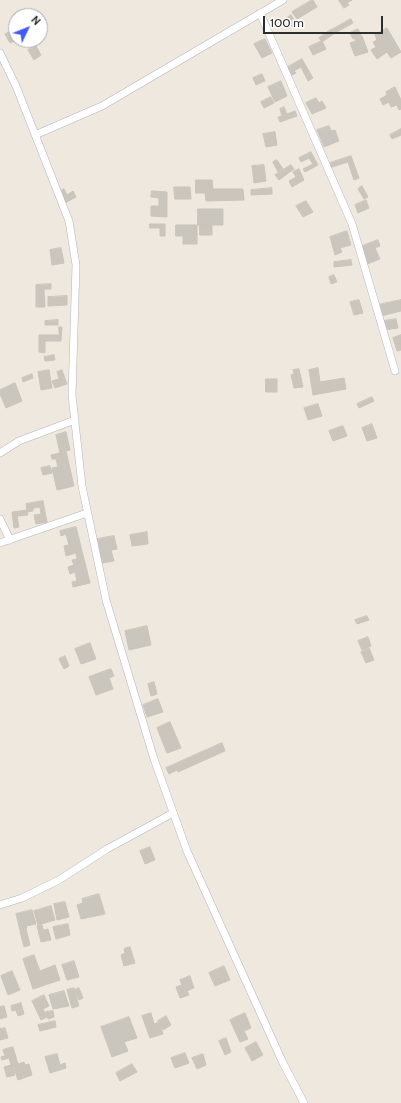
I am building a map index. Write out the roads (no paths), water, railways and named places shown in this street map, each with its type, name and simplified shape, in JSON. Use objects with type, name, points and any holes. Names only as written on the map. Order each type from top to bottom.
[{"type":"street","points":[[35,135],[102,106],[283,0]]},
{"type":"street","points":[[260,13],[352,224],[395,371]]},
{"type":"street","points":[[0,52],[16,86],[69,221],[76,265],[72,395],[82,486],[106,600],[154,759],[187,851],[283,1063],[304,1103]]},
{"type":"street","points":[[0,453],[19,441],[75,420]]},
{"type":"street","points":[[0,543],[87,513]]},
{"type":"street","points":[[0,519],[10,540]]},
{"type":"street","points":[[0,905],[22,898],[59,880],[107,849],[173,813]]}]
